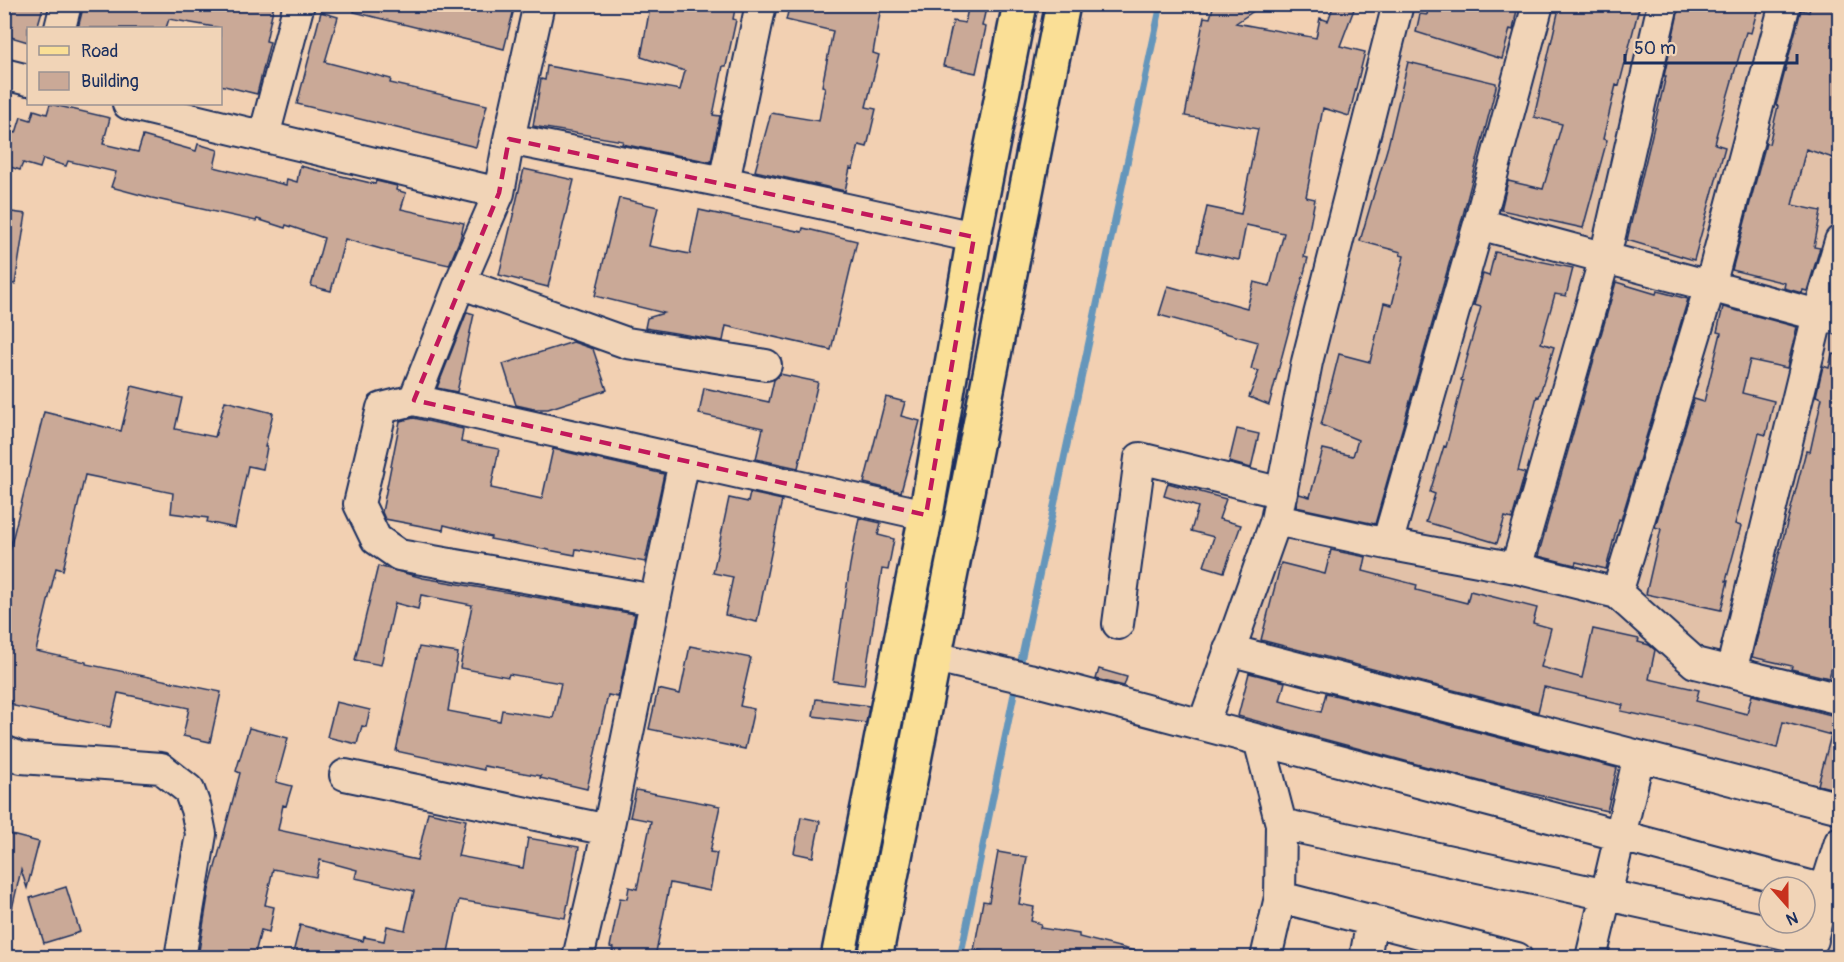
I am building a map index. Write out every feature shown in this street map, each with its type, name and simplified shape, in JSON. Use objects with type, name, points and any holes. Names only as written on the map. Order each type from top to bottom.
[{"type":"main road","points":[[838,957],[926,515],[974,237],[1020,4]]},
{"type":"main road","points":[[875,957],[1063,4]]},
{"type":"main road","points":[[888,713],[922,720]]},
{"type":"main road","points":[[865,827],[899,834]]},
{"type":"street","points":[[60,27],[66,4]]},
{"type":"street","points":[[264,136],[299,4]]},
{"type":"street","points":[[414,400],[460,283],[499,193],[508,139],[538,4]]},
{"type":"street","points":[[724,182],[761,4]]},
{"type":"street","points":[[1203,724],[1279,506],[1307,363],[1398,4]]},
{"type":"street","points":[[1387,544],[1479,224],[1538,4]]},
{"type":"street","points":[[1515,568],[1605,257],[1663,4]]},
{"type":"street","points":[[1617,592],[1710,286],[1785,4]]},
{"type":"street","points":[[4,74],[27,80]]},
{"type":"street","points":[[132,105],[499,193]]},
{"type":"street","points":[[508,139],[724,182],[974,237]]},
{"type":"street","points":[[1479,224],[1829,317]]},
{"type":"street","points":[[1731,672],[1829,317],[1839,241]]},
{"type":"street","points":[[460,283],[627,343],[766,365]]},
{"type":"street","points":[[655,600],[399,555],[376,539],[359,504],[382,408],[414,400],[926,515]]},
{"type":"street","points":[[1118,624],[1140,458],[1387,544],[1515,568],[1617,592],[1695,663],[1839,699]]},
{"type":"street","points":[[578,957],[608,830],[684,461]]},
{"type":"street","points":[[1229,650],[1839,808]]},
{"type":"street","points":[[934,657],[1203,724],[1825,890]]},
{"type":"street","points":[[1259,740],[1281,824],[1280,897],[1266,957]]},
{"type":"street","points":[[4,751],[21,758],[161,768],[189,790],[201,834],[180,957]]},
{"type":"street","points":[[1591,957],[1639,756]]},
{"type":"street","points":[[345,775],[608,830]]},
{"type":"street","points":[[1281,824],[1606,895],[1810,949],[1839,842]]},
{"type":"street","points":[[1280,897],[1517,957]]},
{"type":"street","points":[[1365,957],[1372,920]]},
{"type":"highlighted area","points":[[509,139],[974,237],[926,515],[414,400],[499,193]]},
{"type":"shaded area","points":[[1410,5],[1839,5],[1839,796],[1244,647]]},
{"type":"building","points":[[4,4],[44,4],[37,27],[27,27],[27,42],[4,35]]},
{"type":"building","points":[[84,4],[274,4],[266,41],[270,42],[257,94],[222,85],[222,27],[169,19],[166,27],[78,27]]},
{"type":"building","points":[[355,4],[498,4],[514,9],[504,49],[354,12]]},
{"type":"building","points":[[655,4],[736,4],[733,19],[736,20],[726,66],[723,66],[713,115],[720,116],[711,162],[622,144],[623,141],[533,126],[541,79],[545,80],[547,66],[680,90],[685,71],[641,57],[650,7],[655,8]]},
{"type":"building","points":[[790,4],[869,4],[881,7],[873,53],[879,55],[866,107],[876,109],[867,147],[859,145],[853,169],[850,168],[845,191],[755,171],[771,113],[819,121],[825,87],[822,86],[833,31],[786,20]]},
{"type":"building","points":[[969,4],[987,4],[982,26],[986,27],[976,73],[943,66],[953,21],[965,23]]},
{"type":"building","points":[[1214,4],[1264,4],[1236,23],[1316,38],[1320,18],[1328,21],[1334,4],[1356,4],[1340,46],[1365,52],[1349,116],[1323,108],[1306,197],[1315,199],[1304,257],[1308,258],[1269,405],[1249,397],[1259,371],[1251,369],[1258,342],[1159,315],[1168,286],[1247,308],[1254,282],[1270,286],[1284,233],[1246,225],[1239,260],[1197,251],[1207,207],[1241,214],[1258,129],[1185,116],[1204,17],[1210,18]]},
{"type":"building","points":[[1429,4],[1518,4],[1513,30],[1510,29],[1502,59],[1416,32],[1420,14],[1427,15]]},
{"type":"building","points":[[1560,4],[1640,4],[1619,86],[1616,85],[1603,139],[1607,140],[1583,228],[1501,210],[1508,181],[1543,189],[1562,124],[1534,117]]},
{"type":"building","points":[[1680,4],[1759,4],[1751,33],[1746,32],[1716,136],[1715,144],[1725,147],[1694,260],[1627,240],[1666,76],[1664,76]]},
{"type":"building","points":[[1811,4],[1839,4],[1839,160],[1806,149],[1792,205],[1821,211],[1814,247],[1820,248],[1807,291],[1803,290],[1802,293],[1784,288],[1785,283],[1732,270],[1766,143],[1769,144],[1778,106],[1776,105],[1801,10],[1809,12]]},
{"type":"building","points":[[321,12],[338,17],[325,62],[391,79],[390,83],[487,105],[476,147],[297,104]]},
{"type":"building","points":[[1408,62],[1496,83],[1496,87],[1462,219],[1375,524],[1296,507],[1299,494],[1310,497],[1323,449],[1353,456],[1358,440],[1321,425],[1339,354],[1370,362],[1384,303],[1392,305],[1404,256],[1400,255],[1401,252],[1360,241],[1388,146]]},
{"type":"building","points":[[50,105],[54,105],[110,118],[103,144],[138,152],[143,136],[196,151],[198,144],[218,150],[214,167],[286,185],[287,179],[297,182],[300,166],[375,184],[376,181],[397,186],[396,190],[406,193],[401,209],[464,223],[460,239],[449,265],[345,239],[331,291],[311,286],[324,238],[286,225],[285,228],[257,219],[256,221],[111,187],[116,172],[68,161],[66,166],[43,159],[40,168],[23,163],[20,170],[4,165],[4,129],[16,133],[21,117],[31,120],[34,110],[47,114]]},
{"type":"building","points":[[524,169],[574,180],[548,287],[499,275]]},
{"type":"building","points":[[619,198],[658,207],[649,246],[690,254],[699,210],[802,232],[803,228],[857,241],[831,350],[726,326],[723,341],[645,328],[647,318],[664,313],[595,296]]},
{"type":"building","points":[[4,211],[26,214],[15,284],[4,283]]},
{"type":"building","points":[[1495,252],[1573,268],[1566,296],[1555,294],[1541,343],[1554,347],[1539,397],[1537,396],[1518,471],[1525,473],[1512,519],[1505,517],[1497,543],[1426,522],[1435,494],[1430,492],[1444,446],[1446,447],[1463,381],[1461,380],[1467,355],[1481,307],[1474,305],[1483,274],[1489,276]]},
{"type":"building","points":[[1616,282],[1656,294],[1657,291],[1688,299],[1621,520],[1619,519],[1606,569],[1576,562],[1575,565],[1538,556]]},
{"type":"building","points":[[1723,307],[1797,327],[1787,368],[1750,360],[1742,393],[1774,401],[1766,435],[1759,433],[1735,524],[1741,526],[1726,581],[1728,581],[1721,610],[1646,594],[1661,529],[1655,527],[1694,399],[1704,402],[1721,333],[1717,332]]},
{"type":"building","points":[[467,312],[474,314],[457,392],[437,388]]},
{"type":"building","points":[[573,342],[593,349],[607,390],[548,409],[516,405],[503,364]]},
{"type":"building","points":[[1832,354],[1839,355],[1839,648],[1837,647],[1829,678],[1791,669],[1792,666],[1752,657],[1806,451],[1810,452],[1822,398],[1816,396],[1823,366],[1829,368]]},
{"type":"building","points":[[780,374],[818,382],[798,468],[756,459],[763,428],[699,414],[704,388],[769,402],[774,380]]},
{"type":"building","points":[[132,386],[182,398],[175,429],[215,437],[225,401],[273,413],[265,447],[267,447],[263,469],[248,466],[235,528],[207,522],[208,518],[171,513],[173,493],[85,475],[63,570],[56,568],[36,651],[86,662],[86,664],[221,692],[210,742],[183,736],[189,708],[118,693],[110,727],[4,702],[4,573],[44,412],[121,431]]},
{"type":"building","points":[[886,397],[905,402],[901,416],[920,421],[901,492],[864,483]]},
{"type":"building","points":[[414,418],[463,429],[461,442],[499,449],[491,488],[542,499],[553,449],[664,474],[645,562],[576,549],[575,555],[490,539],[491,537],[444,525],[443,530],[385,519],[382,512],[400,421]]},
{"type":"building","points":[[1237,429],[1259,434],[1251,468],[1229,462]]},
{"type":"building","points":[[1168,483],[1226,499],[1219,519],[1241,525],[1224,572],[1204,566],[1214,537],[1191,531],[1198,507],[1164,496]]},
{"type":"building","points":[[750,493],[782,500],[757,622],[725,615],[733,577],[713,573],[729,498],[748,502]]},
{"type":"building","points":[[859,518],[881,523],[878,535],[894,539],[888,570],[882,569],[864,685],[833,681]]},
{"type":"building","points":[[1331,550],[1366,557],[1363,571],[1417,585],[1416,590],[1467,603],[1470,591],[1537,608],[1533,623],[1551,628],[1541,667],[1582,678],[1593,629],[1639,639],[1638,642],[1649,645],[1655,650],[1649,679],[1699,690],[1696,701],[1747,714],[1752,695],[1839,717],[1839,790],[1818,785],[1831,735],[1783,722],[1777,748],[1697,727],[1621,711],[1623,705],[1544,687],[1538,712],[1261,640],[1281,563],[1325,574]]},
{"type":"building","points":[[378,566],[423,578],[635,614],[618,697],[608,695],[587,789],[540,778],[541,776],[484,766],[484,770],[396,751],[419,647],[458,653],[448,711],[500,721],[502,710],[553,718],[561,683],[509,674],[508,677],[460,668],[472,605],[421,595],[418,609],[395,603],[381,665],[355,660]]},
{"type":"building","points":[[690,646],[751,658],[740,706],[754,709],[745,749],[649,729],[658,689],[680,694]]},
{"type":"building","points":[[1099,669],[1127,677],[1124,686],[1096,679]]},
{"type":"building","points":[[1249,673],[1285,682],[1280,701],[1321,712],[1326,693],[1617,768],[1607,811],[1487,783],[1238,716]]},
{"type":"building","points":[[816,699],[869,706],[866,723],[813,716]]},
{"type":"building","points":[[336,702],[370,710],[366,727],[362,726],[357,744],[327,737]]},
{"type":"building","points":[[249,728],[288,738],[276,782],[292,786],[286,806],[283,805],[278,830],[417,860],[428,812],[466,820],[458,856],[523,868],[528,838],[579,847],[565,918],[459,900],[447,957],[292,957],[300,925],[363,941],[364,937],[384,941],[387,926],[405,930],[414,891],[355,878],[357,870],[320,860],[316,877],[273,869],[265,905],[274,907],[269,932],[261,930],[254,957],[198,957],[209,890],[240,773],[236,771]]},
{"type":"building","points":[[636,790],[720,806],[710,852],[717,853],[710,891],[670,883],[655,957],[611,957],[613,948],[610,947],[620,898],[627,899],[629,887],[637,889],[651,821],[630,817]]},
{"type":"building","points":[[801,817],[820,821],[813,857],[794,853]]},
{"type":"building","points":[[4,833],[39,842],[27,888],[21,870],[12,909],[4,908]]},
{"type":"building","points":[[998,852],[1027,857],[1019,904],[1034,907],[1031,921],[1041,924],[1040,928],[1079,934],[1079,937],[1135,951],[1134,957],[1022,957],[974,950],[983,901],[989,902]]},
{"type":"building","points":[[66,887],[80,932],[44,943],[30,898]]},
{"type":"waterway","points":[[1019,670],[1161,4]]},
{"type":"waterway","points":[[960,958],[1016,684]]}]
